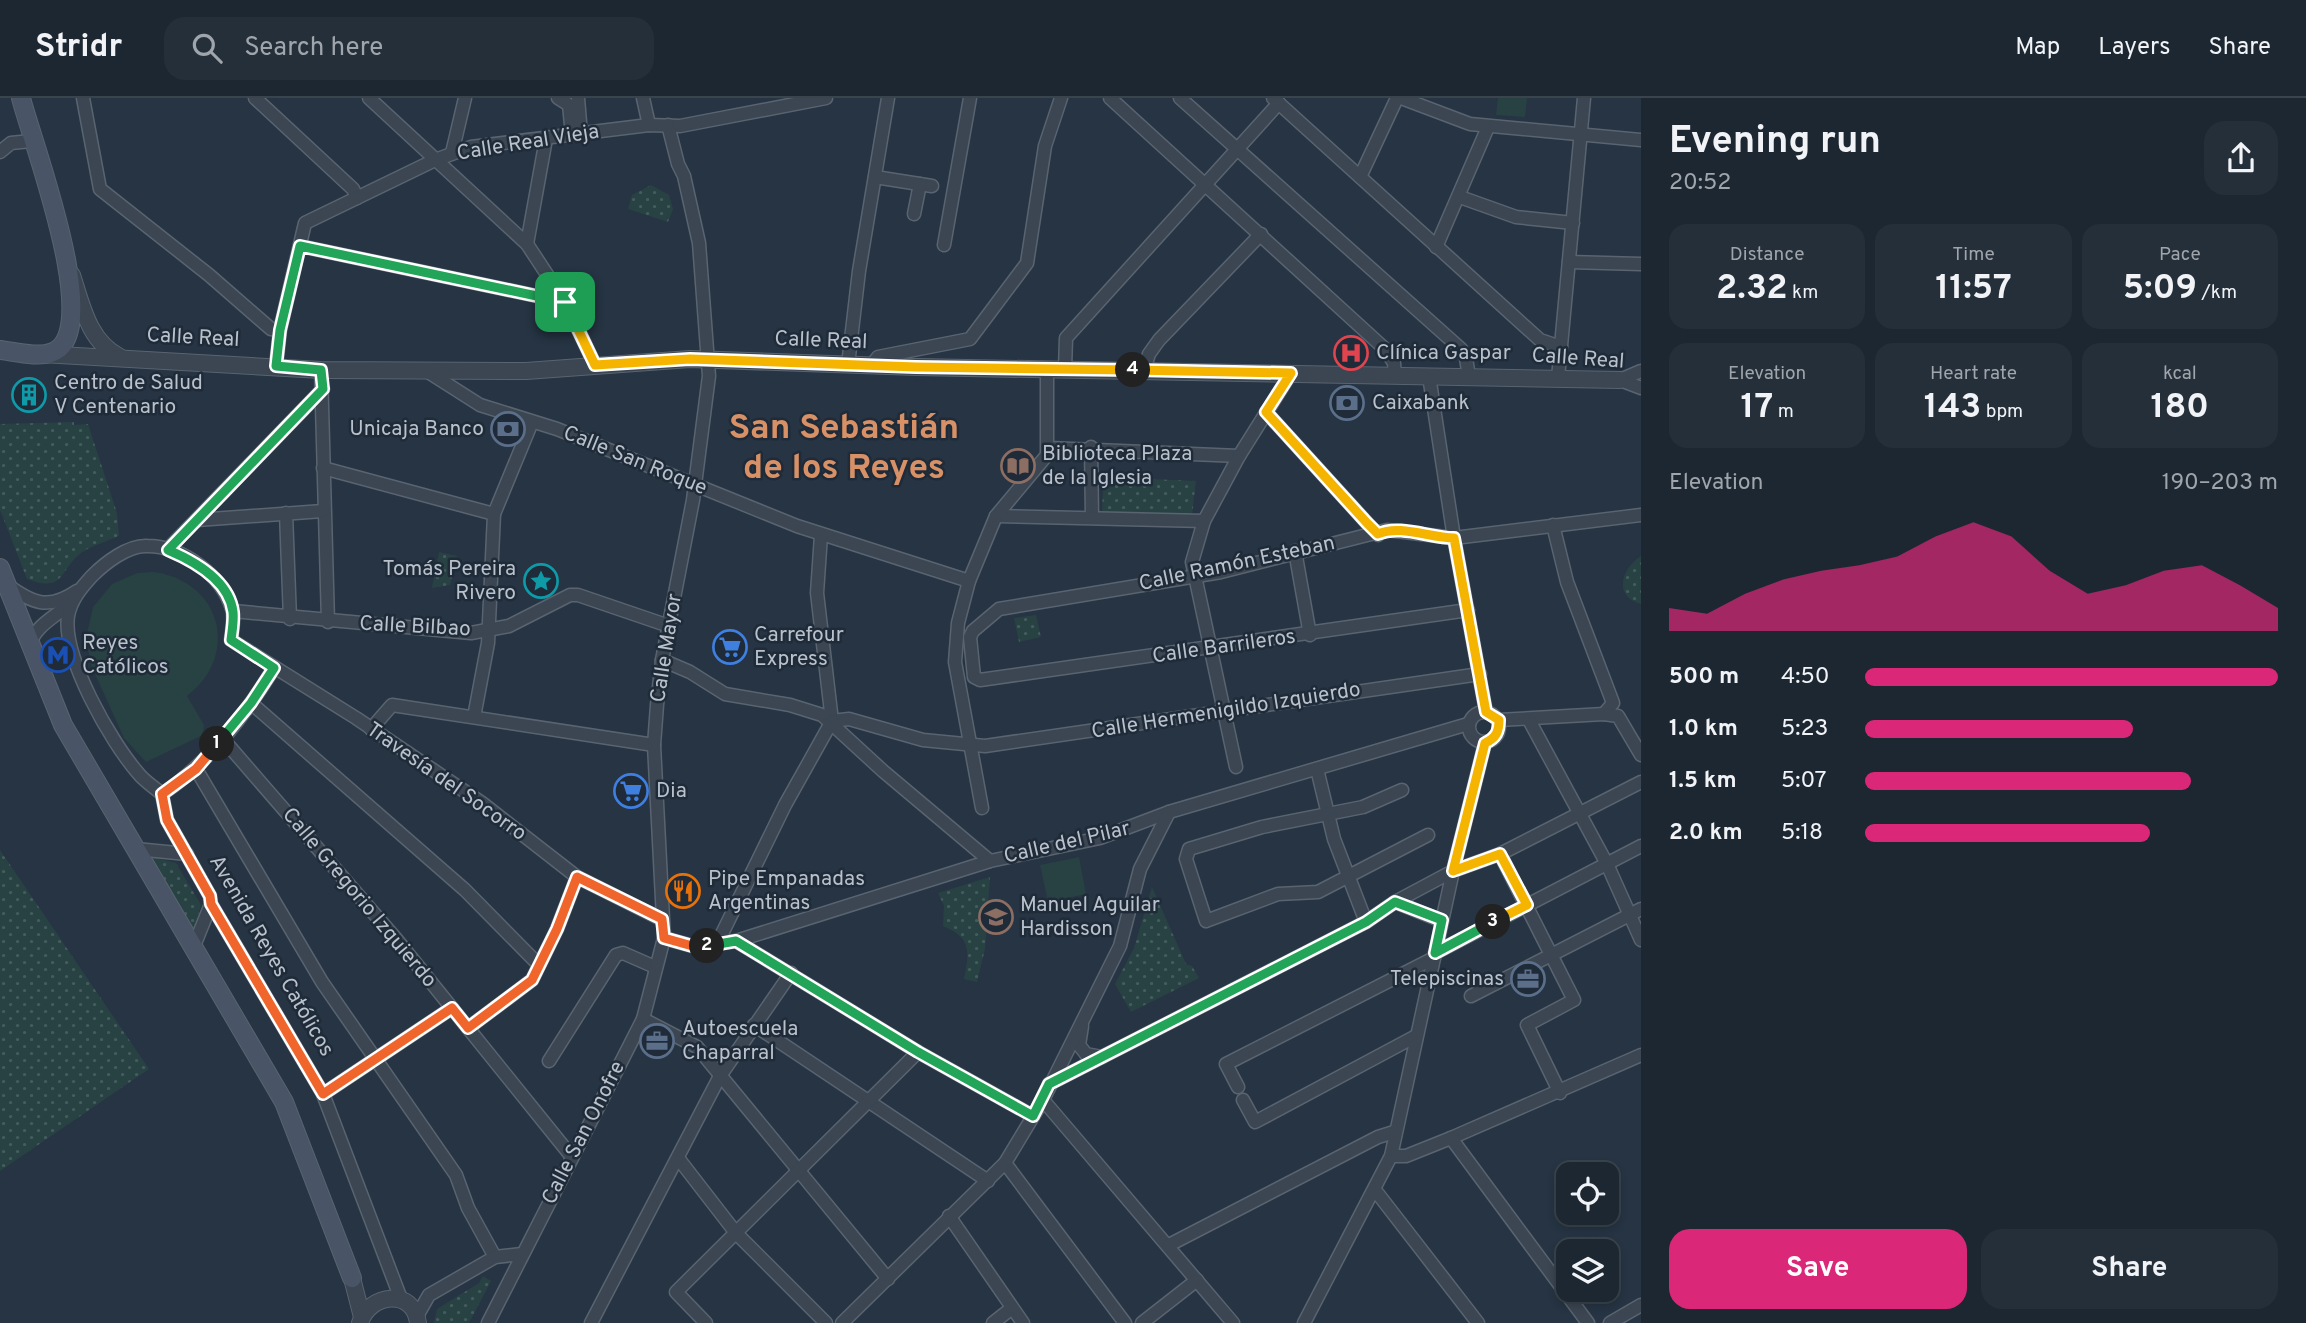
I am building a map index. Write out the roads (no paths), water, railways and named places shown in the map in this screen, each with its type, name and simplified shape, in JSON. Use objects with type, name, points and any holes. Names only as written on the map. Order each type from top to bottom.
[{"type":"main road","points":[[21,98],[70,270],[72,307],[68,335],[60,347],[42,354]]},
{"type":"main road","name":"Calle Real","points":[[0,350],[42,354]]},
{"type":"main road","points":[[3,575],[63,726],[284,1102],[352,1278]]},
{"type":"street","points":[[83,98],[97,185],[271,329],[280,330]]},
{"type":"street","points":[[255,98],[353,189],[358,198]]},
{"type":"street","points":[[369,98],[527,244],[565,302],[595,365]]},
{"type":"street","points":[[452,153],[466,98]]},
{"type":"street","points":[[643,98],[649,125]]},
{"type":"street","name":"Calle Real Vieja","points":[[276,366],[280,330],[305,223],[435,160],[471,147],[649,125],[706,122],[826,98]]},
{"type":"street","points":[[848,365],[874,177],[888,98]]},
{"type":"street","points":[[944,245],[970,98]]},
{"type":"street","points":[[871,366],[878,357],[970,340],[1027,263],[1045,146],[1061,98]]},
{"type":"street","points":[[1110,98],[1384,349],[1394,363],[1395,375]]},
{"type":"street","points":[[1180,98],[1461,349],[1466,358],[1469,377]]},
{"type":"street","points":[[1360,177],[1399,98],[1470,124],[1641,140]]},
{"type":"street","points":[[1559,379],[1584,98]]},
{"type":"street","points":[[569,99],[577,135]]},
{"type":"street","points":[[1065,369],[1066,338],[1206,186],[1276,101],[1540,340],[1561,347]]},
{"type":"street","name":"Calle Mayor","points":[[664,938],[654,745],[662,660],[706,412],[708,360],[699,243],[684,176],[677,164],[668,125]]},
{"type":"street","points":[[1436,247],[1460,197],[1488,127]]},
{"type":"street","points":[[527,244],[546,139]]},
{"type":"street","points":[[0,152],[11,143],[32,141]]},
{"type":"street","points":[[874,177],[926,185],[914,214]]},
{"type":"street","points":[[1460,197],[1516,217],[1573,223]]},
{"type":"street","points":[[1144,370],[1149,354],[1159,340],[1261,234]]},
{"type":"street","points":[[300,246],[565,302]]},
{"type":"street","points":[[1569,262],[1641,264]]},
{"type":"street","points":[[70,270],[93,333],[107,350],[120,357]]},
{"type":"street","name":"Calle Real","points":[[42,354],[321,370],[526,372],[595,365],[708,360],[871,366],[1620,380],[1641,388]]},
{"type":"street","points":[[982,808],[955,662],[958,623],[969,581],[996,516],[1021,482],[1040,463],[1049,448],[1047,369]]},
{"type":"street","points":[[321,370],[328,622]]},
{"type":"street","name":"Calle San Roque","points":[[425,370],[480,404],[533,422],[821,535],[969,581]]},
{"type":"street","points":[[1620,380],[1641,371]]},
{"type":"street","points":[[1236,767],[1193,577],[1192,562],[1204,521],[1239,456],[1291,373]]},
{"type":"street","points":[[1429,376],[1454,538],[1486,712]]},
{"type":"street","points":[[168,550],[323,389]]},
{"type":"street","points":[[1266,412],[1378,534]]},
{"type":"street","points":[[474,717],[488,643],[494,514],[533,422]]},
{"type":"street","points":[[1049,448],[1091,447],[1239,456]]},
{"type":"street","points":[[1091,447],[1092,517]]},
{"type":"street","points":[[323,468],[494,514]]},
{"type":"street","points":[[197,520],[323,511]]},
{"type":"street","points":[[286,513],[290,619]]},
{"type":"street","name":"Calle Ramón Esteban","points":[[980,680],[974,677],[971,670],[970,637],[978,624],[999,609],[1193,577],[1295,551],[1399,530],[1435,538],[1454,538],[1641,515]]},
{"type":"street","points":[[996,516],[1204,521]]},
{"type":"street","points":[[1553,525],[1567,582],[1612,704],[1604,714]]},
{"type":"street","points":[[717,944],[785,806],[832,721],[817,593],[821,535]]},
{"type":"street","points":[[29,646],[32,635],[112,560],[147,545],[186,557],[212,576],[225,592],[233,611]]},
{"type":"street","points":[[1295,551],[1310,635]]},
{"type":"street","points":[[3,575],[29,600],[43,604],[77,595]]},
{"type":"street","points":[[77,595],[67,633],[70,652],[82,680],[121,751],[139,775],[162,794],[196,769],[251,703],[274,668]]},
{"type":"street","name":"Calle Bilbao","points":[[233,611],[290,619],[459,633],[509,626],[570,595],[578,595],[669,626]]},
{"type":"street","name":"Calle Barrileros","points":[[980,680],[1310,635],[1468,610]]},
{"type":"street","name":"Travesía del Socorro","points":[[233,611],[231,640],[482,803],[577,877],[662,919]]},
{"type":"street","points":[[662,660],[690,672],[725,694],[790,705],[832,721],[883,771],[990,861]]},
{"type":"street","name":"Calle Hermenigildo Izquierdo","points":[[832,721],[849,719],[923,740],[985,746],[1480,674]]},
{"type":"street","points":[[251,703],[465,890],[539,965]]},
{"type":"street","points":[[371,729],[392,705],[654,745]]},
{"type":"street","points":[[1499,720],[1499,730],[1493,740],[1485,743],[1474,740],[1468,724],[1473,715],[1486,712],[1499,720],[1604,714],[1618,716],[1641,755]]},
{"type":"street","points":[[1528,720],[1635,912],[1641,940]]},
{"type":"street","name":"Calle del Pilar","points":[[664,938],[696,947],[736,941],[990,861],[1100,838],[1168,812],[1468,724]]},
{"type":"street","name":"Calle Gregorio Izquierdo","points":[[222,738],[452,1008],[572,1157]]},
{"type":"street","points":[[1304,1323],[1391,1156],[1394,1132],[1453,871],[1485,743]]},
{"type":"street","points":[[196,769],[316,973],[456,1175],[468,1208],[495,1257]]},
{"type":"street","points":[[1317,769],[1348,879],[1366,922]]},
{"type":"street","points":[[1049,1084],[1366,922],[1395,902],[1453,871],[1500,854],[1641,782]]},
{"type":"street","points":[[1402,790],[1363,807],[1329,812],[1189,849],[1186,859],[1206,921],[1278,894],[1318,892],[1348,879],[1428,835]]},
{"type":"street","name":"Avenida Reyes Católicos","points":[[162,794],[167,820],[210,896],[211,904],[323,1094],[401,1299]]},
{"type":"street","points":[[842,1323],[1005,1163],[1043,1100],[1120,946],[1140,869],[1168,812]]},
{"type":"street","points":[[1238,1087],[1226,1064],[1641,846]]},
{"type":"street","points":[[136,849],[187,854]]},
{"type":"street","points":[[1500,854],[1574,1000],[1527,1025],[1560,1093]]},
{"type":"street","points":[[468,1028],[532,980],[577,877]]},
{"type":"street","points":[[1395,902],[1442,920]]},
{"type":"street","points":[[194,946],[211,904]]},
{"type":"street","points":[[1471,996],[1635,912]]},
{"type":"street","name":"Calle San Onofre","points":[[488,1323],[643,1019],[664,938]]},
{"type":"street","points":[[736,941],[918,1052],[1033,1116]]},
{"type":"street","points":[[549,1061],[616,955],[623,953],[655,967]]},
{"type":"street","points":[[591,1323],[720,1076],[791,973]]},
{"type":"street","points":[[323,1094],[452,1008]]},
{"type":"street","points":[[1084,1016],[1079,1045],[1086,1054],[1102,1057]]},
{"type":"street","points":[[643,1019],[698,1047],[888,1279]]},
{"type":"street","points":[[754,1025],[988,1181]]},
{"type":"street","points":[[1243,1100],[1255,1122],[1416,1036]]},
{"type":"street","points":[[706,1323],[676,1292],[918,1052]]},
{"type":"street","points":[[1391,1156],[1406,1156],[1451,1138],[1560,1093],[1641,1055]]},
{"type":"street","points":[[1043,1100],[1233,1323]]},
{"type":"street","points":[[1169,1245],[1378,1137],[1394,1132]]},
{"type":"street","points":[[1451,1138],[1588,1323]]},
{"type":"street","points":[[678,1158],[736,1233],[826,1323]]},
{"type":"street","points":[[1005,1163],[1125,1323]]},
{"type":"street","points":[[1375,1190],[1478,1323]]},
{"type":"street","points":[[949,1216],[1023,1323]]},
{"type":"street","points":[[352,1278],[369,1296],[380,1300],[401,1299],[418,1320],[429,1295],[495,1257],[522,1254]]},
{"type":"street","points":[[352,1278],[361,1320]]},
{"type":"street","points":[[1142,1323],[1197,1280]]},
{"type":"street","points":[[361,1320],[380,1300]]},
{"type":"street","points":[[1610,1323],[1641,1305]]},
{"type":"street","points":[[993,1323],[1012,1308]]},
{"type":"place","name":"Clínica Gaspar","points":[[1351,353]]},
{"type":"place","name":"Centro de Salud V Centenario","points":[[29,395]]},
{"type":"place","name":"Caixabank","points":[[1347,403]]},
{"type":"place","name":"Unicaja Banco","points":[[508,429]]},
{"type":"place","name":"Biblioteca Plaza de la Iglesia","points":[[1018,466]]},
{"type":"place","name":"Tomás Pereira Rivero","points":[[541,581]]},
{"type":"place","name":"Carrefour Express","points":[[730,647]]},
{"type":"place","name":"Reyes Católicos","points":[[58,655]]},
{"type":"place","name":"Dia","points":[[631,791]]},
{"type":"place","name":"Pipe Empanadas Argentinas","points":[[683,891]]},
{"type":"place","name":"Manuel Aguilar Hardisson","points":[[996,917]]},
{"type":"place","name":"Telepiscinas","points":[[1528,979]]},
{"type":"place","name":"Autoescuela Chaparral","points":[[657,1041]]},
{"type":"district","name":"San Sebastián de los Reyes","points":[[844,449]]}]
